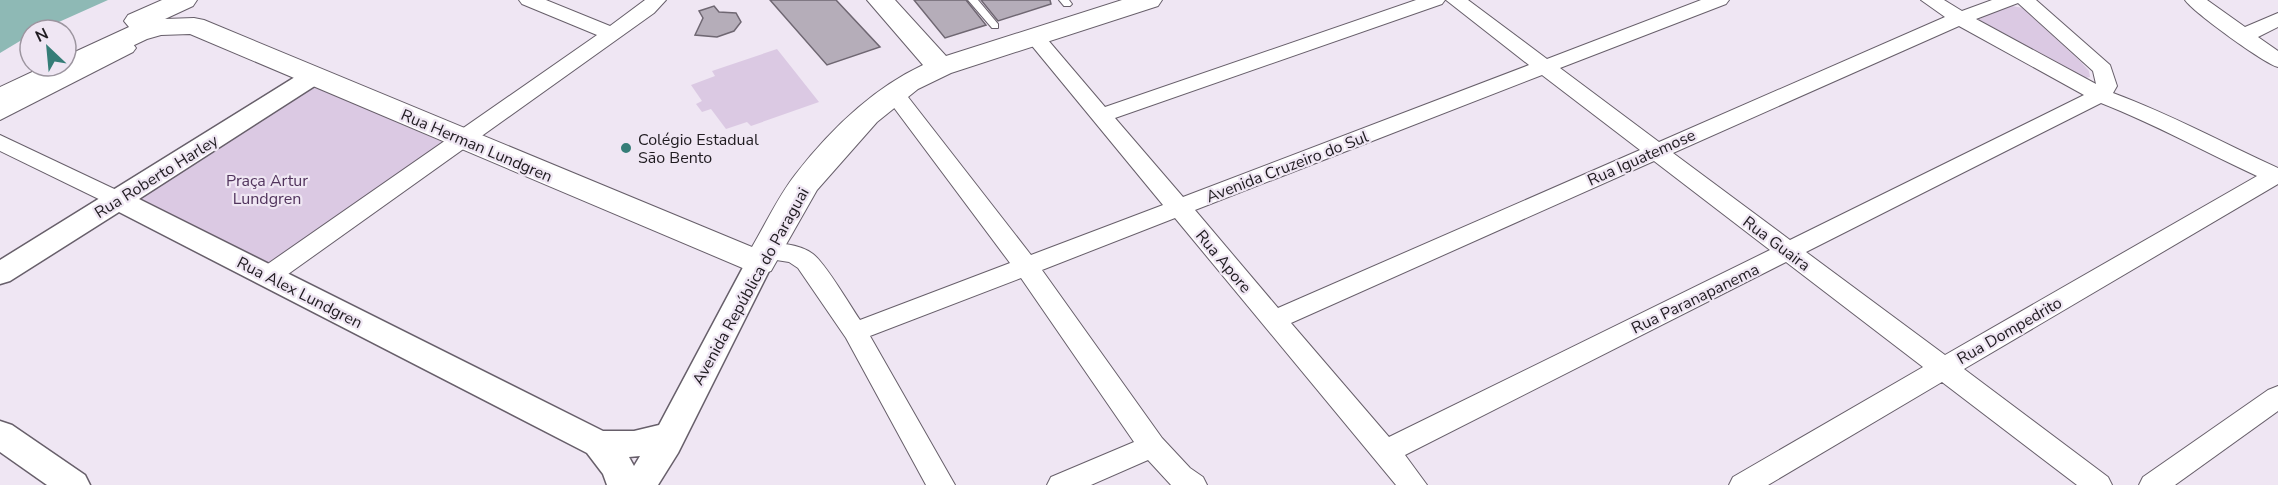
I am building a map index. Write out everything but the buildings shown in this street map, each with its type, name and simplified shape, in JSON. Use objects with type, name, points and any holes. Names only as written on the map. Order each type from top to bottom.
[{"type":"main road","points":[[880,0],[941,66]]},
{"type":"main road","name":"Avenida República do Paraguai","points":[[763,257],[806,184],[844,138],[908,82],[941,66],[1149,0]]},
{"type":"main road","name":"Rua Herman Lundgren","points":[[0,98],[80,52],[160,27],[195,9],[312,77],[763,257]]},
{"type":"main road","points":[[0,88],[20,78]]},
{"type":"street","points":[[529,0],[612,34]]},
{"type":"street","points":[[268,276],[465,139],[647,9],[656,0]]},
{"type":"street","points":[[1102,115],[1435,0]]},
{"type":"street","name":"Rua Guaira","points":[[1456,0],[2098,485]]},
{"type":"street","name":"Avenida Cruzeiro do Sul","points":[[855,332],[1719,0]]},
{"type":"street","points":[[1931,0],[2100,95],[2159,118],[2277,177]]},
{"type":"street","name":"Rua Iguatemose","points":[[1274,320],[1960,18],[2010,0]]},
{"type":"street","points":[[2025,0],[2103,69],[2107,86],[2100,95]]},
{"type":"street","points":[[2195,0],[2278,61]]},
{"type":"street","points":[[2243,36],[2278,19]]},
{"type":"street","name":"Rua Apore","points":[[1035,37],[1413,485]]},
{"type":"street","points":[[0,114],[144,38]]},
{"type":"street","name":"Rua Roberto Harley","points":[[0,274],[312,77]]},
{"type":"street","points":[[894,93],[1026,266],[1152,446],[1180,476],[1193,485]]},
{"type":"street","name":"Rua Paranapanema","points":[[1385,452],[2100,95]]},
{"type":"street","name":"Rua Alex Lundgren","points":[[0,142],[599,444],[618,468],[624,485]]},
{"type":"street","name":"Rua Dompedrito","points":[[1743,485],[2277,177]]},
{"type":"street","points":[[763,257],[802,257],[855,332],[941,485]]},
{"type":"street","name":"Avenida República do Paraguai","points":[[639,485],[669,436],[763,257]]},
{"type":"street","points":[[2153,485],[2278,398]]},
{"type":"street","points":[[0,434],[73,485]]},
{"type":"street","name":"Rua Alex Lundgren","points":[[599,444],[634,444],[669,436]]},
{"type":"street","points":[[1061,485],[1152,446]]},
{"type":"lane","points":[[973,0],[996,26]]},
{"type":"green space","points":[[2012,6],[2023,8],[2081,62],[2089,71],[2090,77],[2086,78],[1976,18]]},
{"type":"green space","points":[[777,49],[819,102],[751,126],[747,122],[726,129],[711,109],[702,112],[696,104],[702,101],[691,85],[715,76],[712,71]]},
{"type":"green space","name":"Praça Artur Lundgren","points":[[309,84],[445,143],[272,267],[131,198]]},
{"type":"shaded area","points":[[0,0],[108,0],[68,18],[18,18],[18,42],[0,53]]},
{"type":"place","name":"Colégio Estadual São Bento","points":[[626,148]]}]
